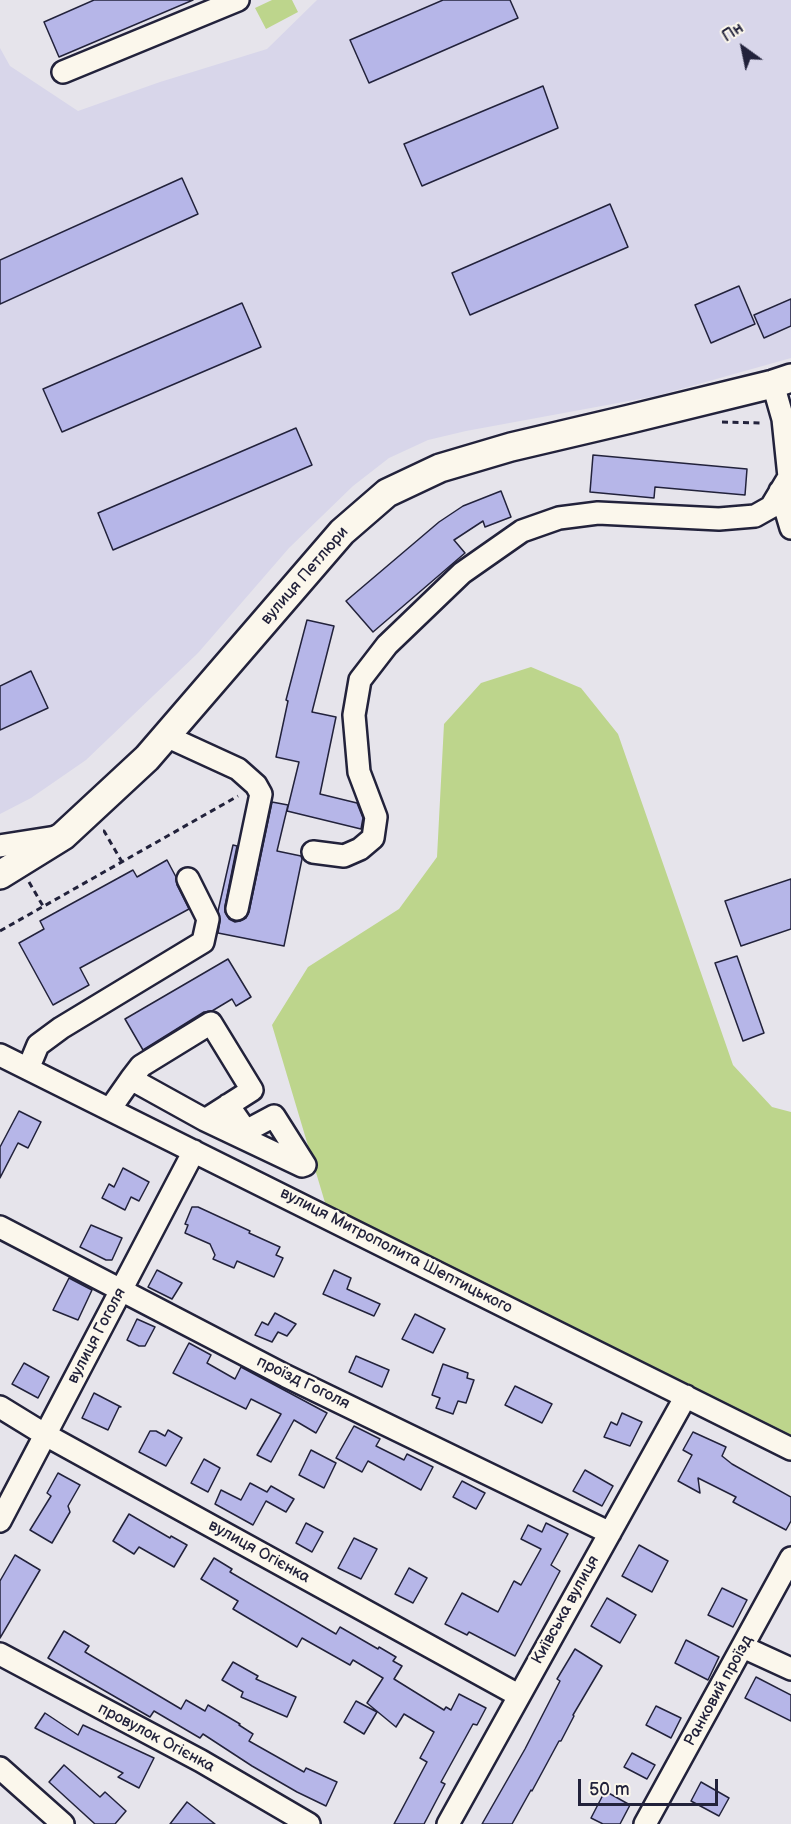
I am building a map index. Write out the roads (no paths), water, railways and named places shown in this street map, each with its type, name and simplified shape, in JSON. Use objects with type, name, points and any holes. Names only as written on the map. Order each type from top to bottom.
[{"type":"main road","name":"вулиця Петлюри","points":[[0,875],[63,836],[139,766],[342,532],[387,493],[440,468],[511,447],[782,381]]},
{"type":"street","points":[[63,72],[238,0]]},
{"type":"street","points":[[313,852],[344,856],[360,849],[373,838],[376,817],[359,772],[354,715],[360,680],[387,645],[462,573],[522,531],[559,518],[598,513],[719,519],[755,516],[771,507],[789,477],[782,381]]},
{"type":"street","points":[[780,491],[791,528]]},
{"type":"street","points":[[166,736],[238,769],[256,785],[261,794],[237,909]]},
{"type":"street","points":[[0,846],[63,836]]},
{"type":"street","points":[[28,1069],[38,1045],[61,1028],[203,942],[208,919],[188,879]]},
{"type":"street","points":[[110,1110],[141,1066],[211,1023],[252,1090],[206,1119]]},
{"type":"street","name":"вулиця Митрополита Шептицького","points":[[0,1055],[791,1449]]},
{"type":"street","points":[[130,1079],[206,1119],[302,1166],[305,1165],[274,1116],[246,1131],[228,1105]]},
{"type":"street","name":"вулиця Гоголя","points":[[0,1521],[194,1151]]},
{"type":"street","name":"проїзд Гоголя","points":[[0,1227],[286,1376],[610,1533]]},
{"type":"street","name":"Київська вулиця","points":[[448,1824],[686,1396]]},
{"type":"street","name":"вулиця Огієнка","points":[[0,1407],[44,1434],[518,1695]]},
{"type":"street","name":"Ранковий проїзд","points":[[645,1824],[791,1558]]},
{"type":"street","points":[[743,1647],[791,1669]]},
{"type":"street","name":"провулок Огієнка","points":[[0,1654],[201,1761],[309,1824]]},
{"type":"street","points":[[0,1768],[63,1824]]}]
